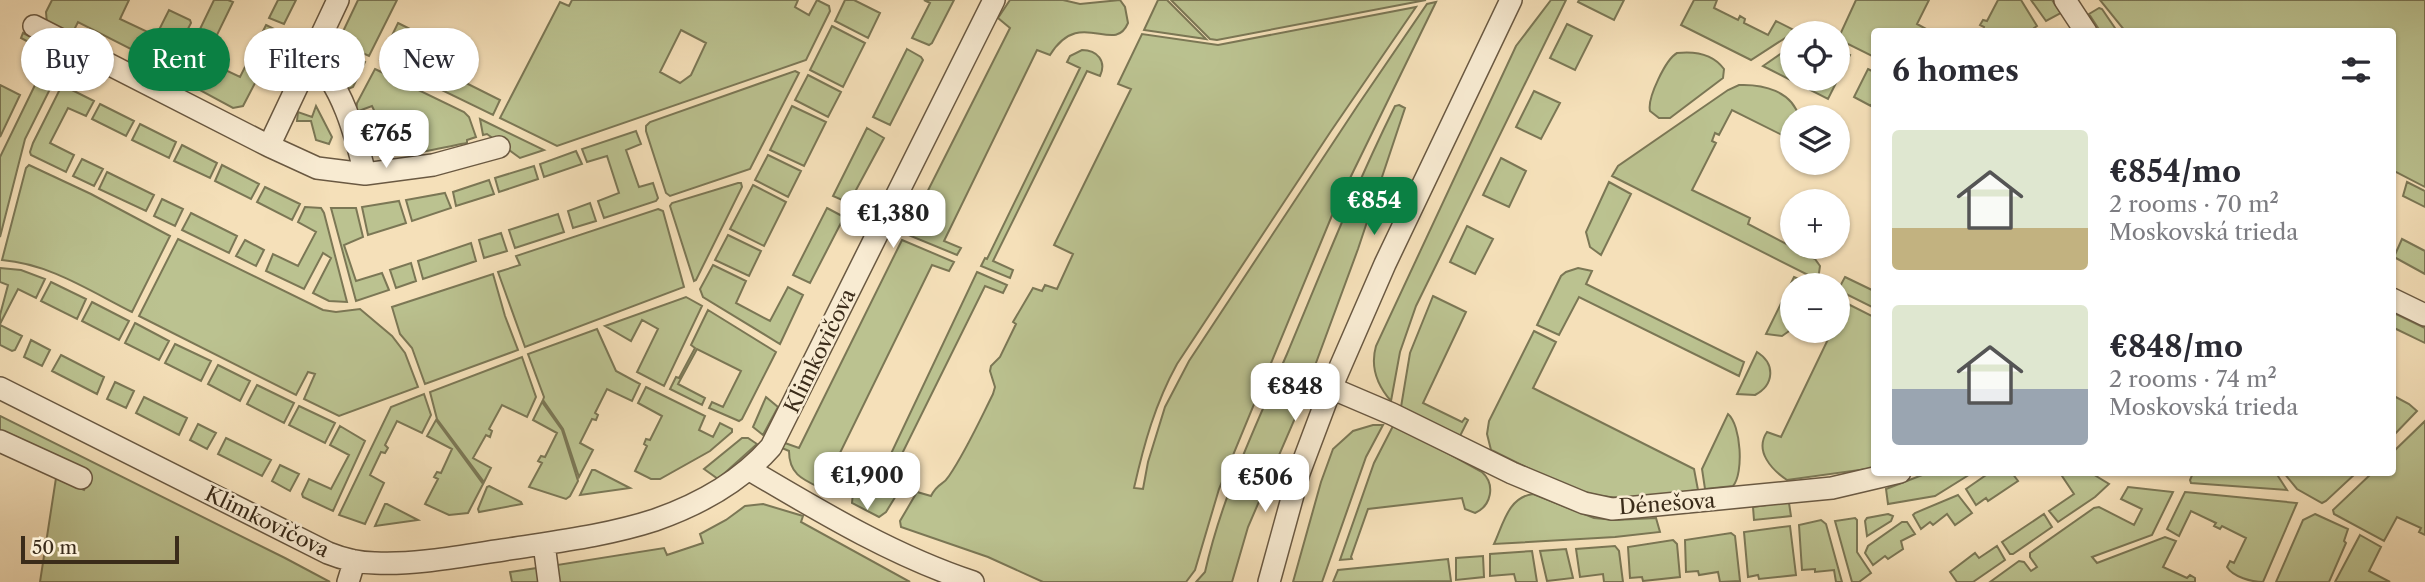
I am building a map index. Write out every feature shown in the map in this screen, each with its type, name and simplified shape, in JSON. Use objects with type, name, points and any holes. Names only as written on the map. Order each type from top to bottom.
[{"type":"street","points":[[325,28],[338,0]]},
{"type":"street","name":"Klimkovičova","points":[[0,388],[280,529],[351,560],[377,564],[544,544],[627,528],[656,519],[713,493],[750,470],[771,447],[994,0]]},
{"type":"street","points":[[1268,577],[1299,473],[1331,388],[1385,264],[1511,0]]},
{"type":"street","points":[[2065,0],[2083,28]]},
{"type":"street","points":[[34,26],[317,168],[365,174],[433,165],[499,147]]},
{"type":"street","points":[[269,146],[295,91]]},
{"type":"street","points":[[336,91],[354,130],[365,174]]},
{"type":"street","points":[[2396,301],[2425,315]]},
{"type":"street","name":"Dénešova","points":[[1331,388],[1557,492],[1584,503],[1612,509],[1832,488],[1883,476]]},
{"type":"street","points":[[0,441],[81,478]]},
{"type":"street","points":[[750,470],[878,542],[931,567],[973,582]]},
{"type":"street","points":[[544,544],[549,582]]},
{"type":"street","points":[[348,582],[352,569],[351,560]]},
{"type":"green space","points":[[52,0],[129,0],[120,19],[139,28],[128,28],[128,48],[114,40],[114,28],[90,28],[78,22],[75,28],[55,28],[47,24],[46,12]]},
{"type":"green space","points":[[214,0],[233,2],[220,28],[200,28]]},
{"type":"green space","points":[[278,0],[296,0],[284,24],[269,18]]},
{"type":"green space","points":[[358,0],[397,0],[383,28],[379,28],[379,36],[369,56],[365,54],[365,28],[345,28]]},
{"type":"green space","points":[[572,0],[798,0],[795,7],[809,15],[817,0],[829,6],[830,11],[806,60],[557,146],[500,118],[560,2],[569,6]],"holes":[[[681,30],[706,43],[691,75],[680,83],[660,72]]]},
{"type":"green space","points":[[845,0],[854,0],[880,13],[868,38],[835,21]]},
{"type":"green space","points":[[924,0],[954,0],[929,45],[912,38],[930,3]]},
{"type":"green space","points":[[1010,0],[1063,0],[1080,4],[1120,0],[1125,7],[1128,23],[1122,32],[1114,35],[1084,32],[1073,34],[1061,41],[1050,55],[1037,50],[944,241],[961,248],[957,255],[906,234],[1010,28],[998,18]]},
{"type":"green space","points":[[1158,0],[1167,0],[1206,39],[1144,30]]},
{"type":"green space","points":[[1171,0],[1426,0],[1217,40],[1210,39]]},
{"type":"green space","points":[[1551,0],[1566,0],[1416,306],[1400,352],[1391,401],[1376,375],[1376,346],[1516,46]]},
{"type":"green space","points":[[1624,0],[1614,20],[1578,2]]},
{"type":"green space","points":[[1694,0],[1717,0],[1714,8],[1738,20],[1740,16],[1745,19],[1744,23],[1768,35],[1776,21],[1780,23],[1780,41],[1751,60],[1681,25]]},
{"type":"green space","points":[[1856,0],[1929,0],[1917,24],[1924,28],[1871,28],[1871,56],[1850,45],[1850,21],[1846,21]]},
{"type":"green space","points":[[1998,0],[2021,0],[2037,26],[1984,28],[1980,25],[1983,20],[1987,21]]},
{"type":"green space","points":[[2031,0],[2052,0],[2061,13],[2046,21]]},
{"type":"green space","points":[[2100,0],[2425,0],[2425,187],[2396,172],[2396,28],[2123,28]]},
{"type":"green space","points":[[1436,2],[1333,213],[1219,489],[1195,570],[1186,582],[1043,582],[988,557],[901,527],[900,521],[917,492],[931,496],[947,479],[967,446],[993,394],[995,387],[991,366],[1000,357],[1016,324],[1013,322],[1033,288],[1042,291],[1045,285],[1057,289],[1073,254],[1054,245],[1131,89],[1118,84],[1142,34],[1218,45],[1416,7],[1177,364],[1156,409],[1142,456],[1134,488],[1143,489],[1148,462],[1165,407],[1189,361],[1427,4]]},
{"type":"green space","points":[[2102,9],[2115,28],[2098,28],[2089,14]]},
{"type":"green space","points":[[169,10],[191,23],[188,28],[160,28]]},
{"type":"green space","points":[[398,23],[408,28],[396,28]]},
{"type":"green space","points":[[1567,24],[1592,36],[1575,70],[1550,58]]},
{"type":"green space","points":[[832,26],[865,43],[843,87],[810,70]]},
{"type":"green space","points":[[907,49],[923,60],[890,125],[873,117]]},
{"type":"green space","points":[[1082,50],[1099,57],[1102,71],[1100,76],[1087,71],[993,261],[1013,270],[1010,278],[981,266],[985,258],[987,259],[1080,68],[1067,62],[1070,56]]},
{"type":"green space","points":[[1677,53],[1697,53],[1715,60],[1724,69],[1723,78],[1670,118],[1659,118],[1650,111],[1651,97],[1663,71]]},
{"type":"green space","points":[[1780,54],[1780,75],[1763,66]]},
{"type":"green space","points":[[244,69],[244,91],[251,91],[243,106],[233,108],[201,91],[230,91],[230,72],[240,77]]},
{"type":"green space","points":[[375,69],[379,71],[379,91],[421,91],[464,112],[469,117],[476,137],[467,140],[467,143],[421,152],[385,154],[378,151],[365,132],[381,125],[372,106],[356,112],[357,103]]},
{"type":"green space","points":[[1868,69],[1871,70],[1871,106],[1854,97]]},
{"type":"green space","points":[[795,71],[799,73],[750,169],[670,196],[666,193],[646,131],[650,122]]},
{"type":"green space","points":[[808,75],[841,92],[828,117],[795,100]]},
{"type":"green space","points":[[0,85],[20,95],[0,137]]},
{"type":"green space","points":[[1739,85],[1767,88],[1783,95],[1793,105],[1780,105],[1780,134],[1732,110],[1719,135],[1715,133],[1712,141],[1716,143],[1692,190],[1750,218],[1748,224],[1780,241],[1780,259],[1815,259],[1820,266],[1819,273],[1804,273],[1612,176],[1618,166]]},
{"type":"green space","points":[[479,90],[500,100],[493,115],[444,91]]},
{"type":"green space","points":[[32,91],[49,91],[25,139],[0,237],[0,157]]},
{"type":"green space","points":[[59,91],[74,91],[94,101],[86,116],[68,108],[50,143],[74,155],[66,172],[31,155],[33,143]]},
{"type":"green space","points":[[1534,91],[1560,103],[1541,139],[1516,127]]},
{"type":"green space","points":[[1812,91],[1832,91],[1828,99]]},
{"type":"green space","points":[[100,104],[134,121],[126,136],[92,119]]},
{"type":"green space","points":[[316,106],[332,137],[329,144],[316,140],[311,121],[297,121],[298,112],[312,117]]},
{"type":"green space","points":[[792,106],[826,122],[804,166],[770,150]]},
{"type":"green space","points":[[1395,106],[1405,108],[1358,249],[1299,409],[1248,527],[1232,582],[1196,582],[1205,572],[1241,461],[1339,229]]},
{"type":"green space","points":[[480,119],[544,150],[520,158],[487,134],[483,135]]},
{"type":"green space","points":[[140,124],[176,142],[169,158],[132,140]]},
{"type":"green space","points":[[867,128],[884,138],[849,203],[833,196]]},
{"type":"green space","points":[[636,131],[641,144],[626,150],[639,187],[653,183],[658,198],[656,201],[604,218],[598,201],[619,193],[607,156],[587,162],[582,149]]},
{"type":"green space","points":[[182,145],[217,163],[210,178],[174,161]]},
{"type":"green space","points":[[576,151],[582,164],[544,177],[540,164]]},
{"type":"green space","points":[[768,155],[801,171],[788,197],[755,180]]},
{"type":"green space","points":[[1501,158],[1526,171],[1509,207],[1483,195]]},
{"type":"green space","points":[[82,159],[103,169],[94,186],[73,176]]},
{"type":"green space","points":[[29,165],[170,236],[132,312],[53,273],[2,260]]},
{"type":"green space","points":[[222,165],[259,184],[251,199],[215,181]]},
{"type":"green space","points":[[534,166],[538,179],[499,192],[495,178]]},
{"type":"green space","points":[[107,172],[154,195],[146,211],[99,189]]},
{"type":"green space","points":[[489,180],[494,194],[456,206],[453,192]]},
{"type":"green space","points":[[1609,182],[1631,194],[1601,255],[1590,247],[1586,232]]},
{"type":"green space","points":[[2407,182],[2425,191],[2425,207],[2403,196]]},
{"type":"green space","points":[[741,183],[742,187],[694,281],[670,206],[672,203]]},
{"type":"green space","points":[[753,185],[786,202],[764,246],[730,229]]},
{"type":"green space","points":[[265,187],[300,204],[292,220],[257,202]]},
{"type":"green space","points":[[445,193],[451,208],[412,221],[406,200]]},
{"type":"green space","points":[[162,199],[183,209],[175,226],[154,216]]},
{"type":"green space","points":[[399,201],[406,223],[368,235],[362,207]]},
{"type":"green space","points":[[590,203],[596,221],[573,228],[568,211]]},
{"type":"green space","points":[[305,207],[321,208],[324,213],[347,302],[329,301],[313,293],[331,258],[323,253],[304,289],[266,271],[273,254],[298,266],[316,232],[298,222]]},
{"type":"green space","points":[[331,208],[356,208],[363,237],[344,245],[356,281],[382,273],[389,290],[356,301]]},
{"type":"green space","points":[[827,208],[844,217],[810,283],[793,275]]},
{"type":"green space","points":[[658,209],[663,211],[684,287],[525,347],[498,272],[520,265],[516,256]]},
{"type":"green space","points":[[191,213],[237,236],[229,253],[182,230]]},
{"type":"green space","points":[[558,214],[564,232],[515,248],[509,230]]},
{"type":"green space","points":[[1467,226],[1493,239],[1475,274],[1450,262]]},
{"type":"green space","points":[[501,233],[507,251],[484,258],[479,240]]},
{"type":"green space","points":[[728,235],[761,251],[749,276],[715,260]]},
{"type":"green space","points":[[178,239],[323,310],[336,312],[360,309],[392,336],[405,353],[418,387],[339,416],[304,399],[315,374],[308,372],[296,395],[139,316]]},
{"type":"green space","points":[[2402,239],[2425,251],[2425,274],[2396,258]]},
{"type":"green space","points":[[245,240],[264,250],[256,266],[236,256]]},
{"type":"green space","points":[[902,240],[954,262],[949,271],[932,265],[837,459],[849,465],[838,485],[829,492],[796,473],[789,451],[782,448],[785,443],[799,448]]},
{"type":"green space","points":[[471,243],[476,261],[423,279],[418,261]]},
{"type":"green space","points":[[411,263],[416,281],[396,288],[390,270]]},
{"type":"green space","points":[[713,265],[746,281],[736,303],[770,321],[788,287],[803,295],[780,344],[703,297],[700,289]]},
{"type":"green space","points":[[0,268],[21,270],[45,279],[36,298],[18,289],[0,324],[8,285],[0,282]]},
{"type":"green space","points":[[1578,268],[1592,271],[1586,284],[1744,362],[1739,376],[1579,297],[1559,335],[1537,325],[1561,276]]},
{"type":"green space","points":[[977,272],[1007,285],[1003,293],[985,286],[889,480],[902,486],[886,512],[879,517],[852,503],[853,493],[864,471],[880,477]]},
{"type":"green space","points":[[493,274],[518,350],[425,384],[412,348],[400,334],[392,307]]},
{"type":"green space","points":[[1850,279],[1871,290],[1871,306],[1850,296]]},
{"type":"green space","points":[[51,282],[86,299],[77,319],[41,301]]},
{"type":"green space","points":[[1433,296],[1466,312],[1423,403],[1462,422],[1465,418],[1468,420],[1460,436],[1401,407],[1410,353]]},
{"type":"green space","points":[[686,297],[702,306],[664,386],[637,372],[658,329],[642,320],[631,341],[605,326]]},
{"type":"green space","points":[[92,302],[129,321],[119,340],[82,321]]},
{"type":"green space","points":[[1850,305],[1871,316],[1871,468],[1787,480],[1766,459],[1763,446],[1767,432],[1781,437],[1826,343],[1850,343]]},
{"type":"green space","points":[[1780,306],[1780,336],[1766,334]]},
{"type":"green space","points":[[708,310],[776,352],[739,421],[709,408],[712,402],[723,407],[741,371],[697,349],[678,384],[705,398],[702,405],[670,389],[695,348],[691,345]]},
{"type":"green space","points":[[2396,314],[2425,328],[2425,343],[2396,329]]},
{"type":"green space","points":[[135,323],[169,341],[159,360],[125,343]]},
{"type":"green space","points":[[0,325],[22,336],[15,350],[0,345]]},
{"type":"green space","points":[[597,329],[616,371],[640,384],[632,401],[607,389],[595,413],[598,415],[596,420],[592,419],[580,443],[593,450],[579,477],[563,429],[543,400],[528,354]]},
{"type":"green space","points":[[1534,331],[1556,342],[1533,388],[1694,469],[1698,490],[1637,497],[1601,496],[1560,483],[1491,450],[1487,434],[1489,421]]},
{"type":"green space","points":[[31,340],[50,350],[42,366],[24,357]]},
{"type":"green space","points":[[175,344],[211,361],[201,381],[165,363]]},
{"type":"green space","points":[[1757,352],[1770,368],[1769,380],[1755,395],[1737,394]]},
{"type":"green space","points":[[61,355],[104,377],[97,394],[52,371]]},
{"type":"green space","points":[[522,357],[536,397],[527,417],[502,405],[489,429],[492,431],[490,437],[486,435],[473,458],[491,468],[484,482],[437,419],[430,392]]},
{"type":"green space","points":[[218,365],[250,381],[240,401],[208,384]]},
{"type":"green space","points":[[115,382],[134,391],[126,408],[107,399]]},
{"type":"green space","points":[[257,385],[294,403],[284,423],[247,404]]},
{"type":"green space","points":[[646,387],[705,416],[699,430],[713,437],[720,423],[732,429],[732,432],[710,451],[660,479],[651,479],[635,471],[647,446],[644,444],[646,439],[650,440],[662,416],[638,403]]},
{"type":"green space","points":[[424,394],[431,415],[422,433],[397,421],[385,445],[388,448],[385,453],[381,452],[370,475],[384,483],[365,524],[339,515],[391,407]]},
{"type":"green space","points":[[144,397],[187,418],[179,435],[136,413]]},
{"type":"green space","points":[[766,397],[778,407],[763,435],[753,427]]},
{"type":"green space","points":[[2396,397],[2417,411],[2396,433]]},
{"type":"green space","points":[[542,402],[562,430],[578,481],[566,499],[529,487],[542,463],[538,461],[541,456],[545,457],[557,433],[533,420]]},
{"type":"green space","points":[[299,406],[335,423],[325,443],[289,425]]},
{"type":"green space","points":[[1728,414],[1738,438],[1739,471],[1733,486],[1705,489],[1702,469]]},
{"type":"green space","points":[[0,416],[330,582],[40,582],[56,478],[84,490],[89,479],[0,435]]},
{"type":"green space","points":[[436,420],[483,484],[468,513],[449,515],[425,504],[438,479],[434,477],[437,472],[441,473],[452,449],[427,436]]},
{"type":"green space","points":[[2425,421],[2425,535],[2419,532],[2421,528],[2397,517],[2384,541],[2334,514],[2333,510],[2369,476],[2396,476],[2396,449]]},
{"type":"green space","points":[[198,424],[216,433],[207,449],[190,440]]},
{"type":"green space","points":[[1383,425],[1366,457],[1322,582],[1293,582],[1333,449],[1353,431]]},
{"type":"green space","points":[[340,426],[365,441],[333,511],[303,497],[302,494],[309,479],[331,489],[349,455],[330,445]]},
{"type":"green space","points":[[1393,426],[1415,435],[1482,472],[1489,483],[1490,495],[1485,505],[1475,513],[1465,509],[1462,498],[1368,509],[1352,559],[1340,560],[1374,463]]},
{"type":"green space","points":[[226,438],[271,460],[262,476],[218,454]]},
{"type":"green space","points":[[742,438],[748,438],[757,444],[718,479],[704,469]]},
{"type":"green space","points":[[280,465],[299,474],[290,491],[272,481]]},
{"type":"green space","points":[[592,470],[595,470],[630,488],[580,495]]},
{"type":"green space","points":[[1920,476],[1967,476],[1935,496],[1888,504],[1886,489]]},
{"type":"green space","points":[[1985,476],[2014,476],[2018,481],[1988,501],[1986,498],[1976,505],[1966,489]]},
{"type":"green space","points":[[2062,476],[2096,476],[2109,484],[2058,522],[2049,511],[2074,494]]},
{"type":"green space","points":[[2192,476],[2278,476],[2287,490],[2191,483]]},
{"type":"green space","points":[[2286,476],[2353,476],[2322,503],[2297,489]]},
{"type":"green space","points":[[489,486],[521,502],[522,504],[479,512]]},
{"type":"green space","points":[[2128,487],[2173,492],[2152,535],[2092,557],[2097,563],[2165,537],[2176,541],[2163,567],[2187,578],[2190,575],[2195,578],[2195,582],[1990,582],[2019,561],[2024,562],[2031,571],[2037,567],[2030,553],[2094,508],[2099,507],[2134,525],[2142,509],[2121,499]]},
{"type":"green space","points":[[2185,492],[2297,503],[2263,582],[2243,578],[2227,567],[2230,561],[2234,563],[2246,538],[2222,526],[2220,529],[2214,526],[2216,523],[2191,511],[2179,536],[2167,529]]},
{"type":"green space","points":[[1533,494],[1594,518],[1656,518],[1660,532],[1494,544],[1512,506],[1525,496]]},
{"type":"green space","points":[[1958,495],[1972,513],[1955,525],[1947,514],[1933,525],[1930,522],[1921,529],[1913,515],[1915,513]]},
{"type":"green space","points":[[1787,502],[1791,516],[1754,520],[1753,507]]},
{"type":"green space","points":[[387,504],[418,520],[375,526]]},
{"type":"green space","points":[[763,504],[803,516],[801,522],[910,582],[559,582],[557,565],[664,548],[667,555],[703,543],[700,534],[745,506]]},
{"type":"green space","points":[[1888,514],[1893,516],[1891,521],[1867,536],[1867,518]]},
{"type":"green space","points":[[2044,514],[2052,527],[2010,554],[2002,542]]},
{"type":"green space","points":[[2315,514],[2348,529],[2344,541],[2346,543],[2329,582],[2276,582],[2303,520]]},
{"type":"green space","points":[[1855,518],[1857,552],[1871,573],[1859,582],[1852,582],[1835,521]]},
{"type":"green space","points":[[1821,520],[1826,524],[1842,582],[1836,582],[1834,570],[1802,570],[1799,525]]},
{"type":"green space","points":[[1902,522],[1907,522],[1915,534],[1901,541],[1903,549],[1888,559],[1885,556],[1873,565],[1865,553],[1868,546]]},
{"type":"green space","points":[[1790,526],[1796,575],[1759,579],[1758,575],[1748,577],[1744,532]]},
{"type":"green space","points":[[1731,533],[1735,536],[1740,581],[1720,582],[1718,572],[1699,575],[1698,571],[1686,572],[1685,540]]},
{"type":"green space","points":[[2360,535],[2381,547],[2369,571],[2390,582],[2335,582]]},
{"type":"green space","points":[[1673,540],[1677,544],[1680,577],[1643,581],[1642,577],[1630,578],[1628,547]]},
{"type":"green space","points":[[1615,546],[1619,551],[1623,582],[1604,582],[1603,574],[1580,577],[1576,549]]},
{"type":"green space","points":[[1997,546],[2005,560],[1973,582],[1957,582],[1950,572],[1975,553],[1979,558]]},
{"type":"green space","points":[[1566,549],[1573,578],[1547,581],[1540,551]]},
{"type":"green space","points":[[1532,551],[1537,582],[1516,582],[1514,574],[1490,576],[1490,554]]},
{"type":"green space","points":[[1483,556],[1484,577],[1456,580],[1456,558]]},
{"type":"green space","points":[[1448,559],[1451,581],[1333,582],[1338,570]]},
{"type":"green space","points":[[537,568],[539,582],[512,582],[510,572]]}]
